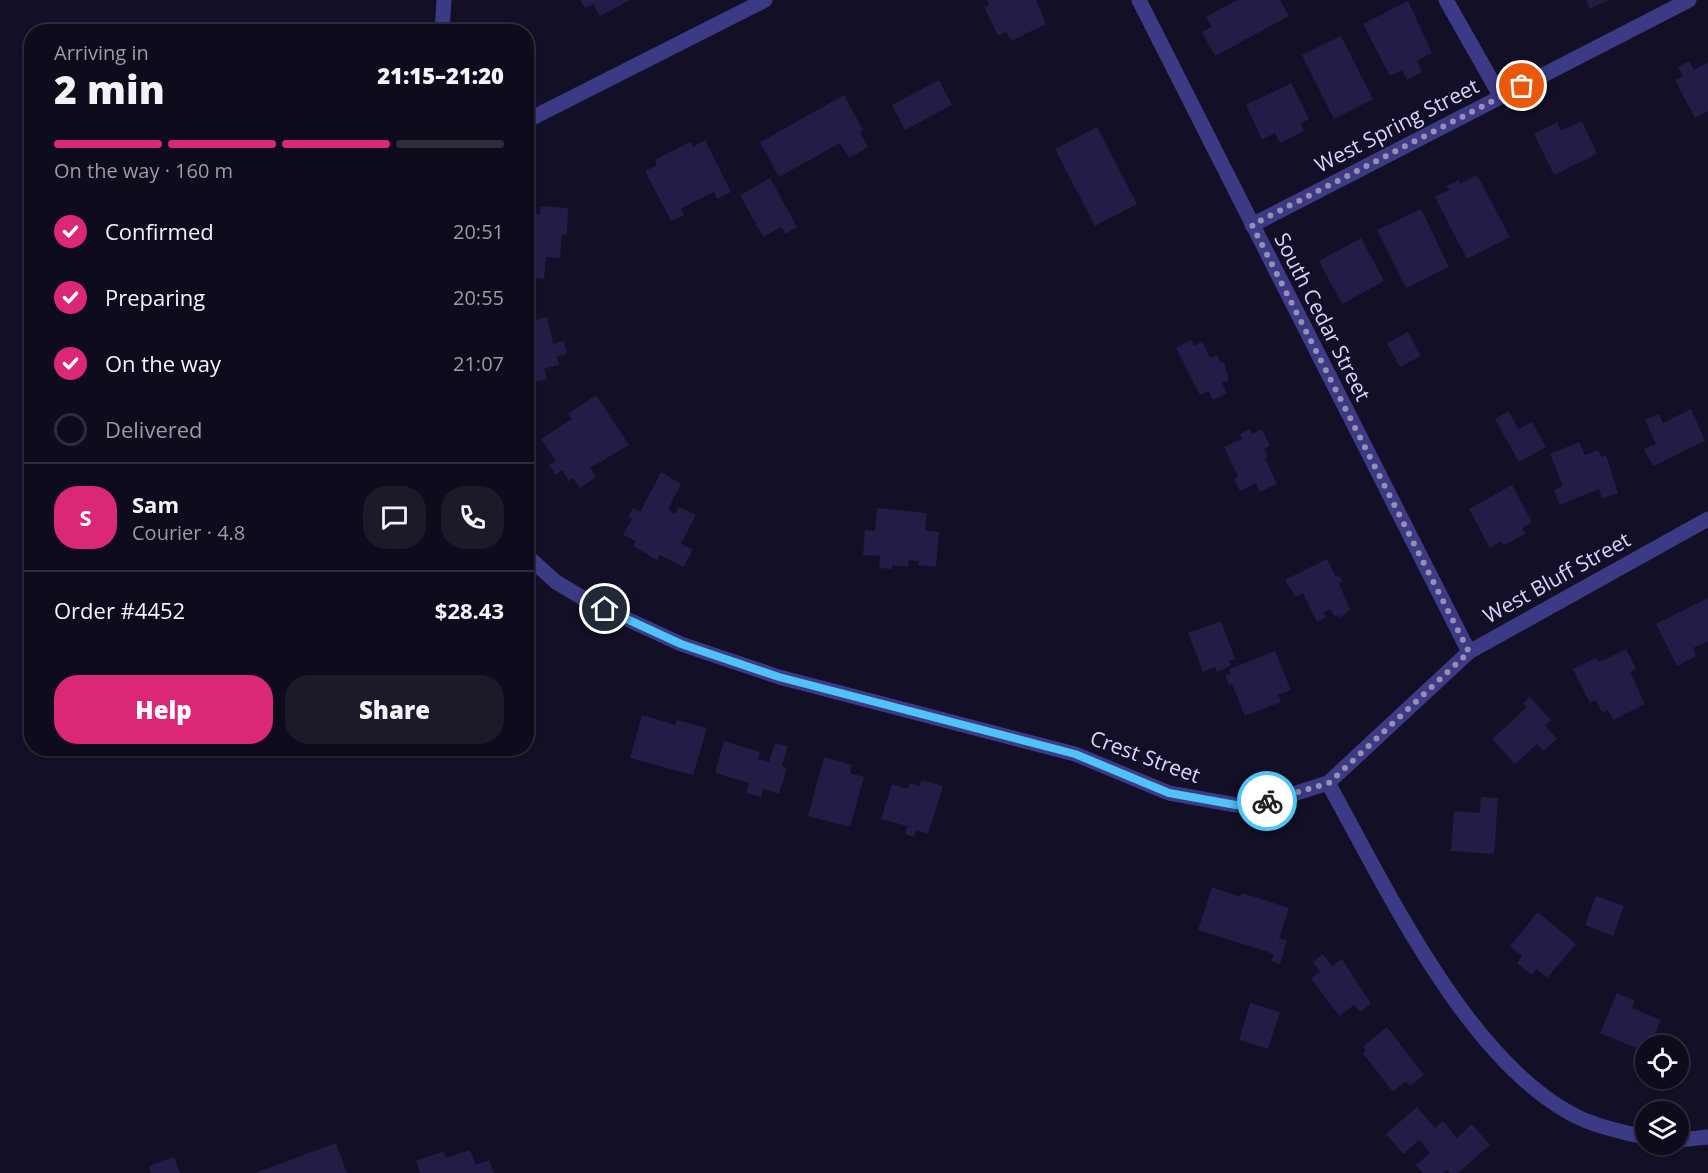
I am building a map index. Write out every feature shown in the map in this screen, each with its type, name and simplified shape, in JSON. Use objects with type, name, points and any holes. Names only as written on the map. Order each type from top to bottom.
[{"type":"street","points":[[442,24],[444,0]]},
{"type":"street","points":[[534,117],[765,0]]},
{"type":"street","name":"South Cedar Street","points":[[1139,0],[1469,652]]},
{"type":"street","points":[[1446,0],[1501,97]]},
{"type":"street","name":"West Spring Street","points":[[1252,225],[1689,0]]},
{"type":"street","name":"West Bluff Street","points":[[1329,783],[1469,652],[1708,519]]},
{"type":"street","name":"Crest Street","points":[[534,562],[556,582],[586,600],[681,644],[779,677],[1075,754],[1169,793],[1236,805],[1274,800],[1329,783]]},
{"type":"street","points":[[1329,783],[1416,941],[1496,1054],[1551,1100],[1583,1119],[1616,1131],[1635,1135]]},
{"type":"street","points":[[1689,1139],[1708,1137]]},
{"type":"building","points":[[580,0],[631,0],[600,16],[593,4],[585,8]]},
{"type":"building","points":[[987,0],[1036,0],[1046,24],[1011,41],[1006,32],[998,36],[984,7],[989,5]]},
{"type":"building","points":[[1237,0],[1280,0],[1289,16],[1215,56],[1202,32],[1212,27],[1206,17]]},
{"type":"building","points":[[1586,0],[1609,0],[1590,9]]},
{"type":"building","points":[[1408,1],[1432,53],[1417,61],[1422,72],[1407,80],[1402,70],[1390,76],[1363,24]]},
{"type":"building","points":[[1341,36],[1373,99],[1334,119],[1302,55]]},
{"type":"building","points":[[1689,61],[1694,70],[1708,62],[1708,111],[1695,118],[1675,80],[1683,76],[1678,67]]},
{"type":"building","points":[[939,80],[952,105],[905,130],[892,105]]},
{"type":"building","points":[[1291,83],[1309,119],[1301,123],[1304,131],[1280,143],[1275,133],[1262,140],[1246,105]]},
{"type":"building","points":[[844,95],[863,130],[860,132],[868,147],[849,158],[840,143],[779,177],[760,142]]},
{"type":"building","points":[[1582,121],[1597,154],[1554,175],[1534,134],[1557,122],[1561,131]]},
{"type":"building","points":[[1097,127],[1137,204],[1095,226],[1055,149]]},
{"type":"building","points":[[705,140],[731,192],[717,199],[714,192],[681,208],[684,215],[671,221],[645,171],[657,165],[655,160],[691,142],[693,147]]},
{"type":"building","points":[[1477,175],[1510,237],[1467,259],[1435,197],[1449,190],[1447,186],[1459,180],[1460,184]]},
{"type":"building","points":[[770,178],[797,227],[786,234],[781,227],[763,237],[740,195]]},
{"type":"building","points":[[541,206],[568,208],[567,235],[562,234],[560,258],[546,257],[544,279],[534,278],[534,214],[540,214]]},
{"type":"building","points":[[1421,209],[1449,267],[1406,288],[1377,230]]},
{"type":"building","points":[[1361,238],[1384,281],[1342,304],[1319,261]]},
{"type":"building","points":[[547,317],[553,344],[564,341],[567,354],[557,356],[559,365],[544,369],[547,379],[534,382],[534,320]]},
{"type":"building","points":[[1408,332],[1421,356],[1400,367],[1387,343]]},
{"type":"building","points":[[1191,340],[1194,346],[1202,341],[1210,358],[1217,355],[1221,363],[1224,362],[1229,380],[1222,383],[1227,393],[1213,400],[1208,391],[1200,395],[1176,348]]},
{"type":"building","points":[[596,395],[629,445],[590,468],[596,477],[580,488],[573,478],[569,481],[562,470],[556,475],[549,465],[556,461],[541,439],[572,419],[568,414]]},
{"type":"building","points":[[1691,409],[1705,441],[1653,466],[1644,449],[1656,444],[1645,420],[1659,414],[1663,423]]},
{"type":"building","points":[[1509,411],[1518,429],[1532,422],[1546,447],[1519,462],[1495,419]]},
{"type":"building","points":[[1250,429],[1252,434],[1262,429],[1270,446],[1264,449],[1268,456],[1265,458],[1277,484],[1260,492],[1256,483],[1240,491],[1234,479],[1238,477],[1224,447],[1242,439],[1240,434]]},
{"type":"building","points":[[1579,442],[1585,455],[1598,450],[1601,457],[1606,455],[1618,493],[1602,499],[1599,489],[1560,505],[1554,490],[1563,486],[1550,454]]},
{"type":"building","points":[[661,472],[681,484],[668,509],[675,514],[679,507],[696,515],[681,544],[693,550],[683,567],[660,555],[657,560],[633,546],[636,541],[623,535],[632,519],[628,517],[633,508],[640,512]]},
{"type":"building","points":[[1512,485],[1532,522],[1522,528],[1525,534],[1504,545],[1501,541],[1490,548],[1469,509]]},
{"type":"building","points":[[877,508],[927,513],[925,530],[939,532],[936,567],[918,565],[919,561],[909,560],[908,567],[892,565],[892,569],[879,568],[880,556],[863,555],[865,530],[875,531]]},
{"type":"building","points":[[1327,559],[1336,577],[1339,575],[1343,582],[1339,583],[1350,610],[1340,618],[1339,615],[1335,617],[1330,609],[1324,613],[1326,617],[1317,622],[1303,593],[1296,597],[1285,580]]},
{"type":"building","points":[[1708,598],[1708,641],[1693,648],[1696,656],[1677,666],[1656,624]]},
{"type":"building","points":[[1221,621],[1235,659],[1229,661],[1231,666],[1217,672],[1215,667],[1203,672],[1188,633]]},
{"type":"building","points":[[1626,649],[1636,669],[1630,672],[1645,704],[1613,720],[1608,710],[1602,713],[1596,700],[1590,703],[1573,669],[1596,658],[1599,662]]},
{"type":"building","points":[[1275,651],[1291,690],[1278,695],[1281,702],[1245,716],[1232,684],[1229,685],[1225,675],[1231,674],[1229,669]]},
{"type":"building","points":[[1530,697],[1551,720],[1545,726],[1557,739],[1543,751],[1537,744],[1515,764],[1492,739],[1527,707],[1523,703]]},
{"type":"building","points":[[642,715],[675,725],[677,720],[707,728],[693,775],[630,758]]},
{"type":"building","points":[[724,741],[760,752],[758,759],[769,762],[775,743],[788,746],[782,766],[787,768],[779,794],[763,789],[761,797],[746,793],[749,783],[715,773]]},
{"type":"building","points":[[824,757],[852,765],[850,773],[864,777],[850,827],[808,816]]},
{"type":"building","points":[[921,780],[943,786],[928,834],[916,830],[914,837],[905,834],[907,826],[881,819],[892,784],[908,789],[910,783],[919,786]]},
{"type":"building","points":[[1481,797],[1498,798],[1494,854],[1451,851],[1454,811],[1480,813]]},
{"type":"building","points":[[1212,887],[1240,897],[1242,893],[1289,908],[1279,938],[1287,940],[1280,964],[1271,961],[1274,954],[1198,930]]},
{"type":"building","points":[[1596,896],[1624,906],[1613,936],[1585,925]]},
{"type":"building","points":[[1538,912],[1576,944],[1547,978],[1537,969],[1531,975],[1517,963],[1522,956],[1510,946]]},
{"type":"building","points":[[1323,954],[1332,966],[1342,959],[1371,1004],[1360,1012],[1354,1005],[1339,1016],[1311,978],[1320,972],[1313,962]]},
{"type":"building","points":[[1617,993],[1635,1001],[1632,1008],[1661,1020],[1655,1035],[1635,1035],[1635,1047],[1600,1033]]},
{"type":"building","points":[[1250,1003],[1280,1012],[1268,1049],[1239,1040]]},
{"type":"building","points":[[1387,1027],[1424,1075],[1410,1086],[1406,1081],[1393,1092],[1363,1053],[1366,1050],[1363,1046]]},
{"type":"building","points":[[1417,1107],[1435,1128],[1443,1121],[1457,1138],[1472,1124],[1490,1145],[1458,1173],[1450,1173],[1447,1170],[1443,1173],[1423,1173],[1416,1165],[1430,1153],[1419,1140],[1403,1154],[1386,1134]]},
{"type":"building","points":[[336,1143],[347,1173],[255,1173]]},
{"type":"building","points":[[470,1150],[476,1165],[489,1160],[494,1173],[420,1173],[416,1161],[444,1151],[446,1158]]},
{"type":"building","points":[[174,1157],[180,1173],[151,1173],[149,1166]]},
{"type":"way so far","points":[[1267,801],[1329,783],[1469,652],[1252,225],[1522,86]]},
{"type":"route","points":[[605,609],[681,644],[779,677],[878,704],[1011,735],[1075,754],[1169,793],[1202,801],[1236,805],[1267,801]]}]
